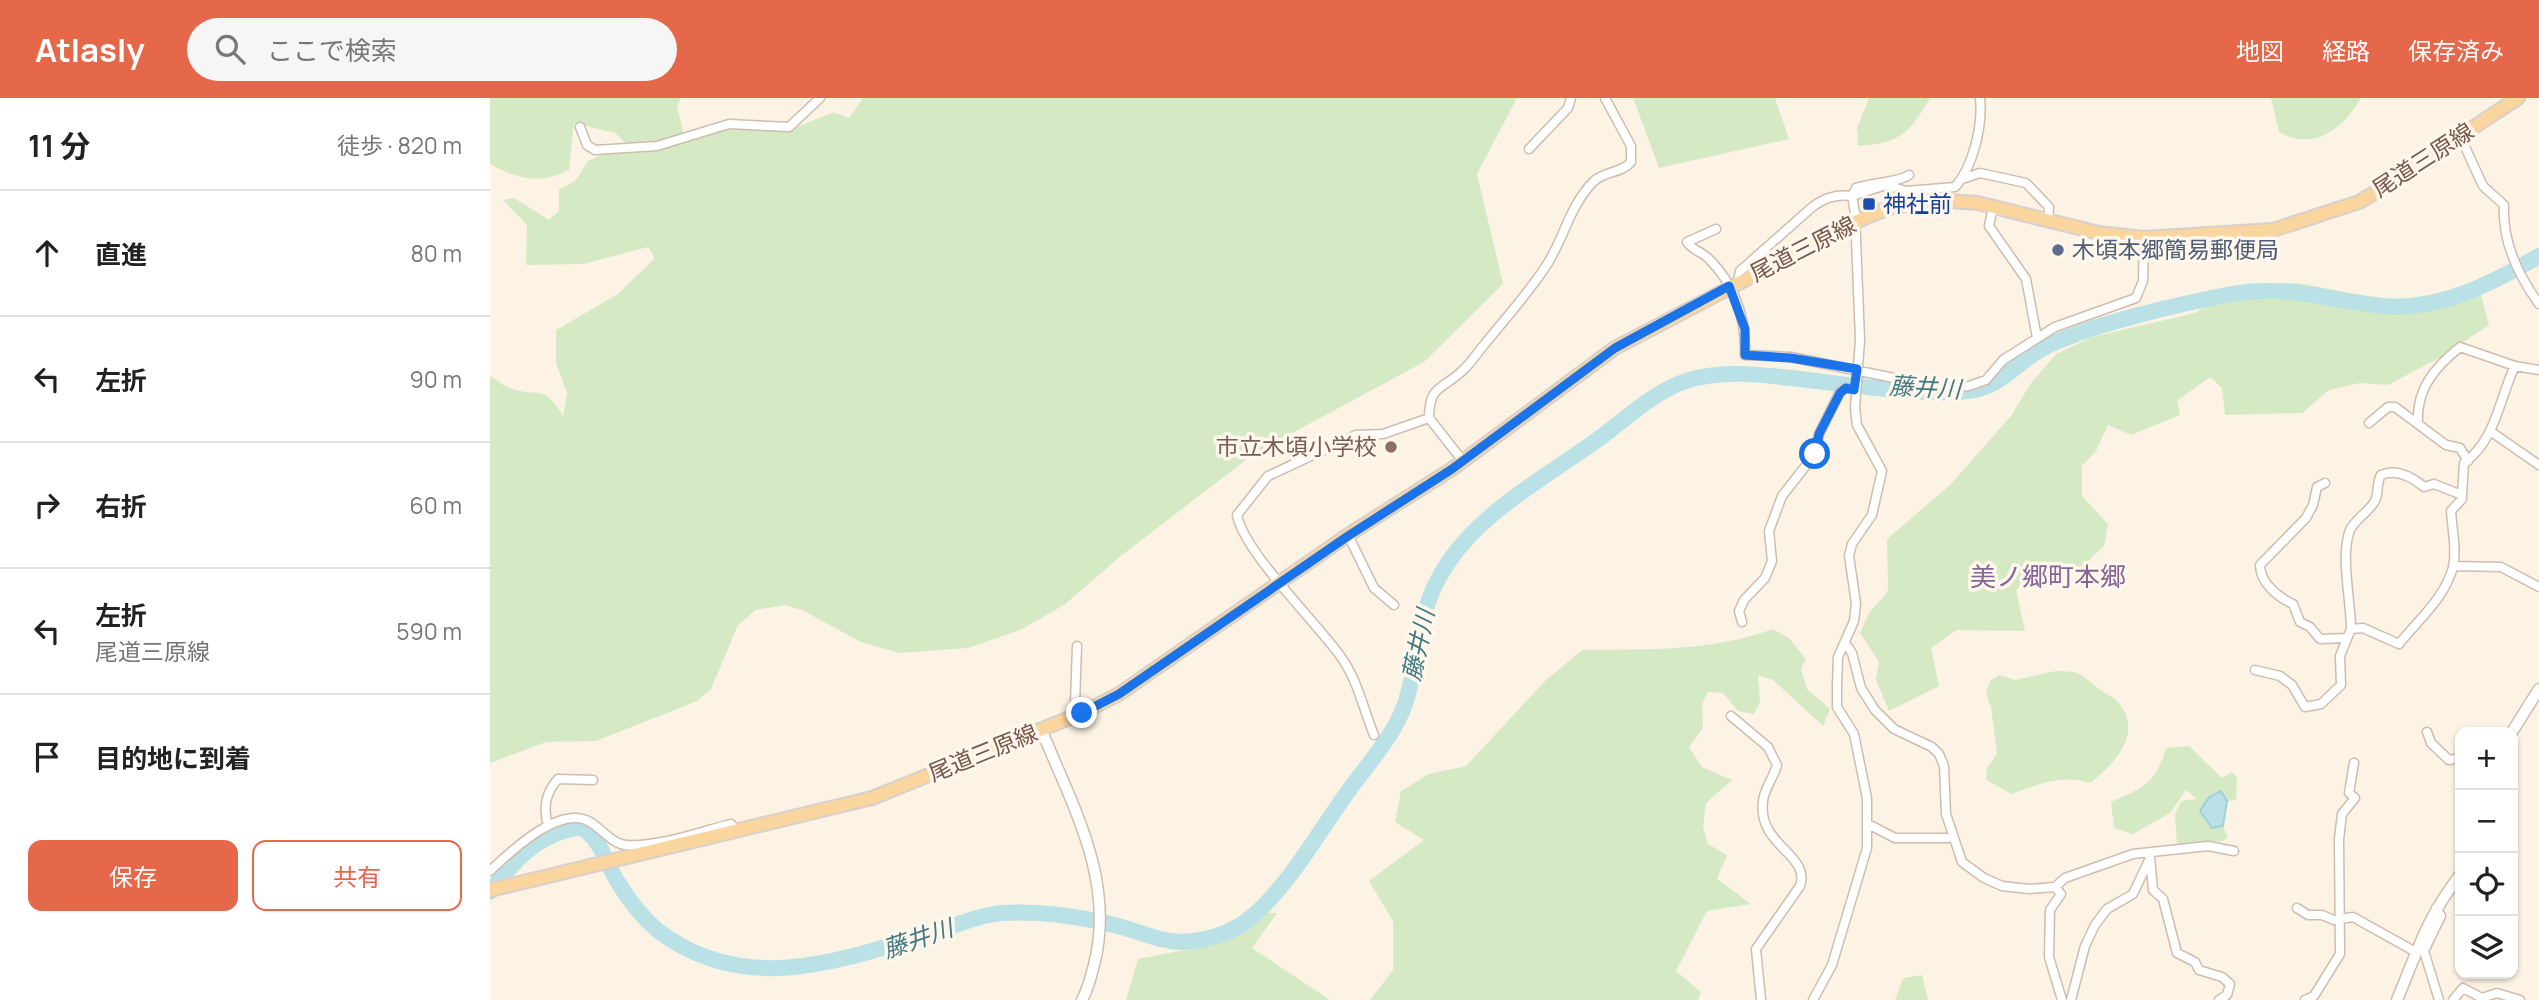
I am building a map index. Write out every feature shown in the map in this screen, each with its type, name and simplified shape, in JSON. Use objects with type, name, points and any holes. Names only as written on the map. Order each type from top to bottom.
[{"type":"main road","name":"尾道三原線","points":[[490,890],[872,799],[1082,713],[1119,694],[1348,536],[1463,461],[1615,348],[1733,284],[1886,209],[1917,202],[1948,201],[1993,207],[2099,233],[2144,238],[2273,230],[2359,202],[2432,159],[2460,136],[2518,98]]},
{"type":"street","points":[[580,127],[587,145],[594,150],[657,146],[729,124],[789,127],[820,98]]},
{"type":"street","points":[[1528,149],[1568,108],[1571,98]]},
{"type":"street","points":[[1463,461],[1429,418],[1433,391],[1463,371],[1545,269],[1560,242],[1565,222],[1594,181],[1608,172],[1627,167],[1632,162],[1631,146],[1605,98]]},
{"type":"street","points":[[1733,284],[1740,271],[1823,199],[1840,195],[1852,196],[1886,185],[1906,191],[1955,187],[1962,179],[1976,138],[1980,98]]},
{"type":"street","points":[[2460,136],[2483,186],[2504,205],[2503,227],[2512,254],[2525,285],[2539,304]]},
{"type":"street","points":[[1962,179],[1980,173],[2026,183],[2049,207],[2048,221]]},
{"type":"street","points":[[1813,1000],[1832,965],[1863,870],[1868,824],[1867,798],[1854,734],[1837,707],[1838,657],[1854,621],[1856,603],[1849,556],[1852,544],[1872,515],[1882,471],[1857,425],[1854,390],[1860,340],[1856,222],[1852,196],[1856,188],[1875,181],[1902,180],[1909,174]]},
{"type":"street","points":[[1993,207],[1989,226],[2026,279],[2037,338]]},
{"type":"street","points":[[1716,229],[1687,242],[1733,284],[1745,329],[1745,355],[1791,358],[1938,387],[1969,386],[1986,380],[2003,360],[2056,327],[2136,298],[2143,281],[2144,238]]},
{"type":"street","points":[[2418,423],[2417,405],[2427,382],[2439,364],[2460,347],[2464,346],[2515,366],[2539,370]]},
{"type":"street","points":[[2351,629],[2363,628],[2399,643],[2431,609],[2453,566],[2451,511],[2462,499],[2464,463],[2490,431],[2515,366]]},
{"type":"street","points":[[1742,622],[1739,611],[1744,600],[1765,579],[1772,561],[1769,531],[1782,496],[1815,454],[1819,434],[1840,393],[1846,388],[1854,390]]},
{"type":"street","points":[[2370,423],[2388,407],[2395,407],[2446,445],[2460,448],[2468,461]]},
{"type":"street","points":[[1374,735],[1359,685],[1239,527],[1237,515],[1268,476],[1356,435],[1383,434],[1429,418]]},
{"type":"street","points":[[2490,431],[2539,465]]},
{"type":"street","points":[[2255,670],[2280,676],[2292,685],[2305,707],[2321,704],[2341,685],[2340,656],[2351,629],[2351,600],[2346,571],[2349,533],[2356,520],[2377,498],[2381,475],[2398,473],[2413,478],[2424,487],[2434,484],[2462,495]]},
{"type":"street","points":[[2325,483],[2317,487],[2314,505],[2306,518],[2260,565],[2260,572],[2279,597],[2293,604],[2300,622],[2310,627],[2320,639],[2346,638]]},
{"type":"street","points":[[1348,536],[1374,588],[1394,606]]},
{"type":"street","points":[[2453,566],[2501,567],[2539,587]]},
{"type":"street","points":[[1846,644],[1852,653],[1861,688],[1875,710],[1894,729],[1932,747],[1939,754],[1944,766],[1948,838],[1962,862],[1984,878],[2002,886],[2029,890],[2056,887],[2065,878],[2104,862],[2208,846],[2234,851]]},
{"type":"street","points":[[1077,646],[1075,703],[1082,713]]},
{"type":"street","points":[[2515,727],[2539,689]]},
{"type":"street","points":[[1731,716],[1768,747],[1777,765],[1763,800],[1767,829],[1770,837],[1802,867],[1800,886],[1756,949],[1761,1000]]},
{"type":"street","points":[[1041,729],[1096,865],[1101,906],[1098,950],[1082,1000]]},
{"type":"street","points":[[2427,732],[2431,743],[2449,760],[2455,759]]},
{"type":"street","points":[[2305,1000],[2314,996],[2340,954],[2341,919],[2337,899],[2339,839],[2342,814],[2355,799],[2349,793],[2354,763]]},
{"type":"street","points":[[548,826],[545,801],[550,788],[558,779],[593,780]]},
{"type":"street","points":[[1946,814],[1962,862]]},
{"type":"street","points":[[490,871],[517,845],[548,826],[579,818],[589,821],[621,845],[642,845],[731,824],[737,830]]},
{"type":"street","points":[[1868,824],[1895,838],[1948,838]]},
{"type":"street","points":[[2071,1000],[2085,946],[2095,925],[2108,909],[2133,894],[2150,855]]},
{"type":"street","points":[[2150,855],[2153,890],[2163,899],[2177,953],[2196,962],[2199,970],[2222,977],[2230,984],[2227,995],[2219,1000]]},
{"type":"street","points":[[2397,1000],[2414,951],[2436,908],[2455,882]]},
{"type":"street","points":[[2056,887],[2061,894],[2050,910],[2049,957],[2062,1000]]},
{"type":"street","points":[[2297,908],[2308,915],[2341,919],[2353,917],[2414,951]]},
{"type":"street","points":[[2436,908],[2441,916],[2424,951],[2440,1000]]},
{"type":"street","points":[[2453,1000],[2463,988],[2482,998],[2497,993],[2520,1000]]},
{"type":"green space","points":[[490,98],[681,98],[677,106],[684,135],[653,144],[628,145],[615,133],[574,123],[569,170],[538,179],[529,178],[490,164]]},
{"type":"green space","points":[[863,98],[1517,98],[1477,174],[1503,284],[1424,362],[1255,453],[1122,555],[1064,605],[1022,629],[968,648],[899,653],[861,642],[802,610],[785,605],[756,610],[738,625],[711,689],[697,701],[596,741],[546,742],[490,763],[490,376],[510,388],[545,395],[563,416],[567,393],[556,363],[556,330],[618,294],[655,258],[648,247],[584,264],[526,265],[527,225],[503,200],[514,198],[549,220],[559,211],[559,190],[576,180],[588,161],[605,153],[651,152],[734,128],[787,131],[834,112],[849,118]]},
{"type":"green space","points":[[1633,98],[1775,98],[1789,139],[1659,168]]},
{"type":"green space","points":[[1869,98],[1930,98],[1916,120],[1902,134],[1884,142],[1858,146],[1857,128]]},
{"type":"green space","points":[[2271,98],[2361,98],[2337,127],[2316,138],[2304,139],[2292,138],[2279,132]]},
{"type":"green space","points":[[2298,283],[2432,309],[2480,290],[2489,325],[2439,358],[2388,385],[2360,383],[2329,390],[2302,413],[2225,415],[2222,388],[2210,377],[2177,401],[2180,415],[2131,435],[2108,425],[2096,451],[2082,466],[2082,496],[2108,524],[2104,546],[2061,586],[2035,574],[2016,590],[2025,631],[1957,630],[1931,648],[1939,686],[1889,711],[1876,680],[1879,662],[1860,633],[1869,613],[1888,591],[1887,539],[1949,486],[2011,416],[2031,383],[2056,354],[2092,337],[2195,313],[2243,284]]},
{"type":"green space","points":[[1773,629],[1789,638],[1806,659],[1801,669],[1807,689],[1830,709],[1823,726],[1773,680],[1758,675],[1760,702],[1754,714],[1738,711],[1723,693],[1708,692],[1702,704],[1703,728],[1689,747],[1702,767],[1732,780],[1706,803],[1703,827],[1708,844],[1727,855],[1717,879],[1751,904],[1707,911],[1676,971],[1701,992],[1698,1000],[1370,1000],[1393,970],[1393,921],[1369,881],[1424,840],[1395,822],[1401,791],[1429,774],[1466,766],[1546,680],[1582,650],[1702,645],[1726,642]]},
{"type":"green space","points":[[2056,671],[2080,674],[2117,701],[2125,713],[2127,736],[2117,757],[2090,783],[2060,780],[2012,794],[1986,780],[1987,768],[1997,754],[1991,707],[1986,693],[1990,681],[1999,675],[2015,680]]},
{"type":"green space","points":[[2189,746],[2222,778],[2232,772],[2237,778],[2236,800],[2227,801],[2221,791],[2209,797],[2212,828],[2223,826],[2228,837],[2223,841],[2177,845],[2175,815],[2181,801],[2197,799],[2186,790],[2170,813],[2133,834],[2114,828],[2111,802],[2147,783],[2158,769],[2166,748]]},
{"type":"green space","points":[[1250,913],[1277,913],[1252,948],[1330,1000],[1126,1000],[1138,959],[1199,947],[1226,923]]},
{"type":"green space","points":[[1922,975],[1928,1000],[1895,1000],[1903,978]]},
{"type":"water","points":[[2221,791],[2227,801],[2223,826],[2212,828],[2200,811],[2209,797]]},
{"type":"waterway","name":"藤井川","points":[[490,892],[529,849],[553,835],[581,827],[595,840],[614,876],[636,908],[657,930],[692,951],[727,963],[763,968],[836,960],[1004,913],[1044,913],[1084,919],[1171,941],[1197,941],[1219,935],[1235,929],[1249,919],[1280,888],[1387,739],[1405,704],[1428,603],[1444,569],[1458,549],[1475,530],[1514,497],[1651,399],[1674,386],[1712,375],[1738,374],[1903,391],[1968,391],[1980,389],[2001,379],[2039,351],[2068,337],[2163,309],[2253,291],[2309,294],[2384,306],[2425,304],[2465,293],[2539,256]]},
{"type":"place","name":"神社前","points":[[1869,204]]},
{"type":"place","name":"木頃本郷簡易郵便局","points":[[2058,250]]},
{"type":"place","name":"市立木頃小学校","points":[[1391,447]]},
{"type":"district","name":"美ノ郷町本郷","points":[[2048,577]]},
{"type":"route","points":[[1082,713],[1119,694],[1348,536],[1452,469],[1615,348],[1729,286],[1745,329],[1745,355],[1791,358],[1857,369],[1854,390],[1846,388],[1840,393],[1819,434],[1815,454]]}]
